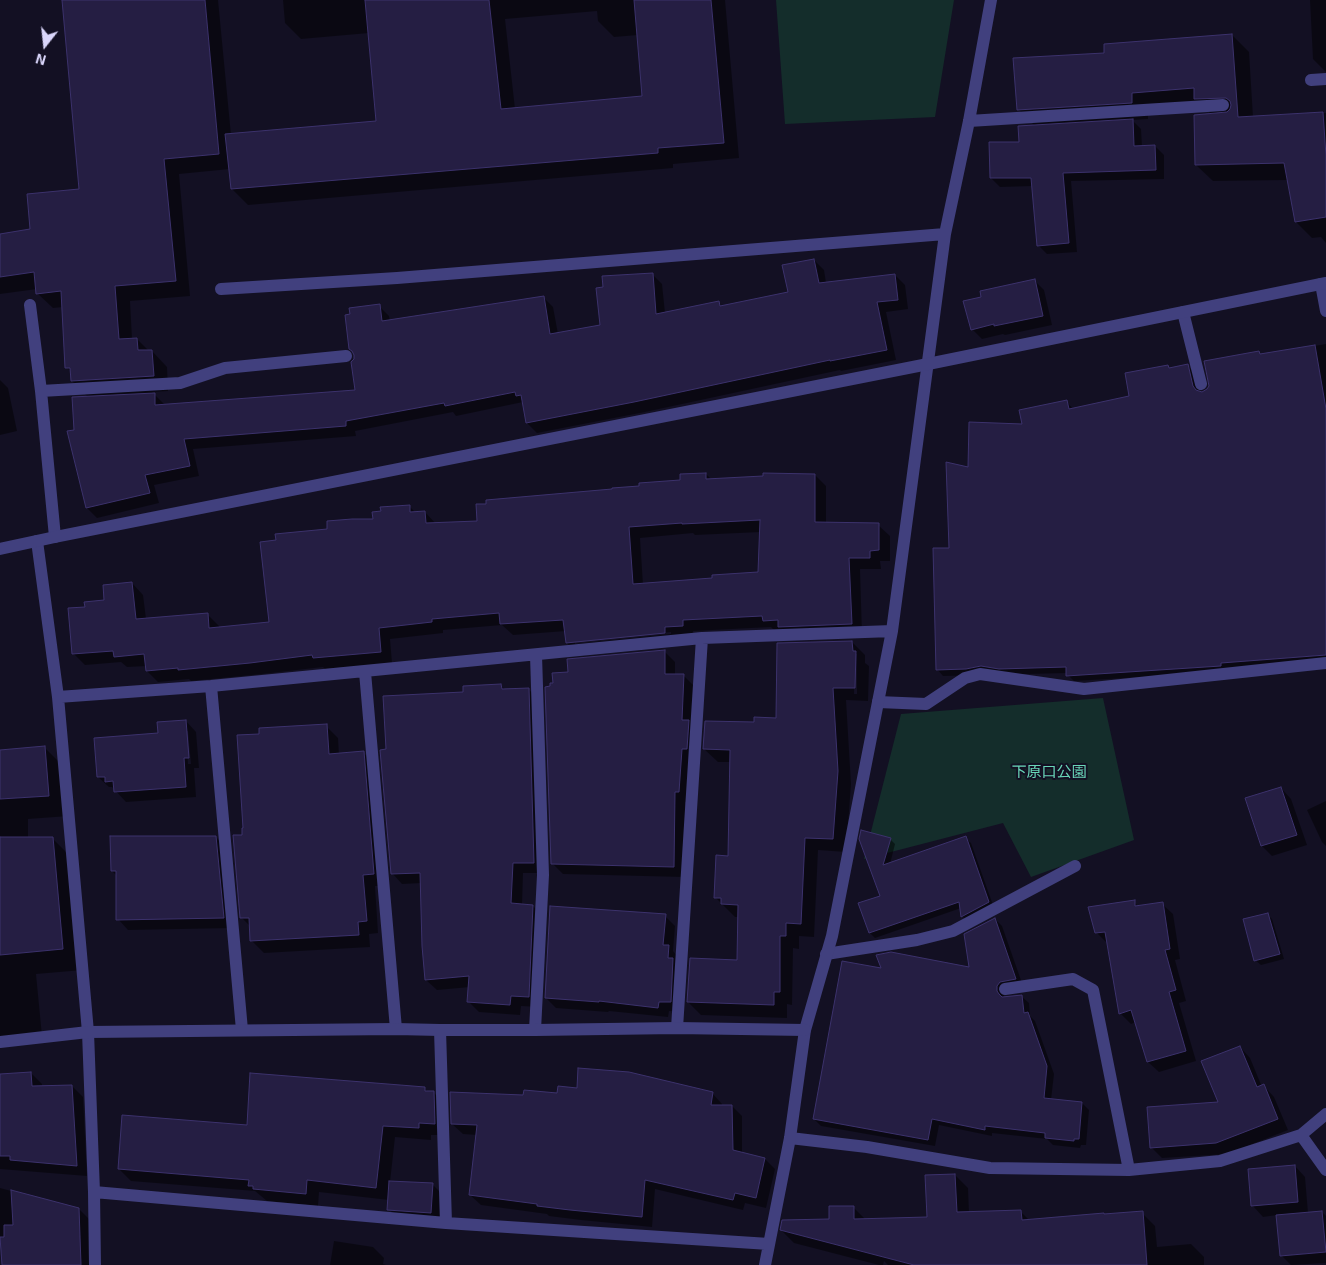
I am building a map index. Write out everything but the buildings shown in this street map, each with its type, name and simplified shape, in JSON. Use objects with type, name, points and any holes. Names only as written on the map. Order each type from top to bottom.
[{"type":"street","points":[[765,1265],[790,1138],[805,1030],[832,936],[892,632],[945,234],[991,0]]},
{"type":"street","points":[[1311,80],[1326,79]]},
{"type":"street","points":[[968,121],[1223,105]]},
{"type":"street","points":[[221,289],[407,277],[945,234]]},
{"type":"street","points":[[0,549],[1324,284],[1326,311]]},
{"type":"street","points":[[30,305],[41,391],[55,537]]},
{"type":"street","points":[[1184,312],[1200,384]]},
{"type":"street","points":[[41,391],[180,383],[225,368],[346,356]]},
{"type":"street","points":[[37,541],[58,697],[88,1032],[95,1265]]},
{"type":"street","points":[[58,697],[365,672],[702,638],[892,632]]},
{"type":"street","points":[[677,1028],[702,638]]},
{"type":"street","points":[[535,1030],[543,875],[536,655]]},
{"type":"street","points":[[878,702],[926,704],[966,678],[980,674],[1084,688],[1326,662]]},
{"type":"street","points":[[365,672],[396,1029]]},
{"type":"street","points":[[211,686],[242,1030]]},
{"type":"street","points":[[826,954],[918,940],[954,930],[1075,866]]},
{"type":"street","points":[[1005,989],[1073,980],[1093,990],[1129,1170]]},
{"type":"street","points":[[0,1042],[88,1032],[677,1028],[805,1030]]},
{"type":"street","points":[[440,1030],[446,1222]]},
{"type":"street","points":[[790,1138],[867,1147],[990,1168],[1129,1170],[1220,1161],[1302,1134],[1326,1114]]},
{"type":"street","points":[[1302,1134],[1326,1170]]},
{"type":"street","points":[[94,1192],[446,1222],[769,1244]]},
{"type":"green space","points":[[776,0],[954,0],[935,117],[785,124]]},
{"type":"green space","name":"下原口公園","points":[[1103,698],[1134,840],[1031,877],[1003,823],[864,859],[901,714]]}]
